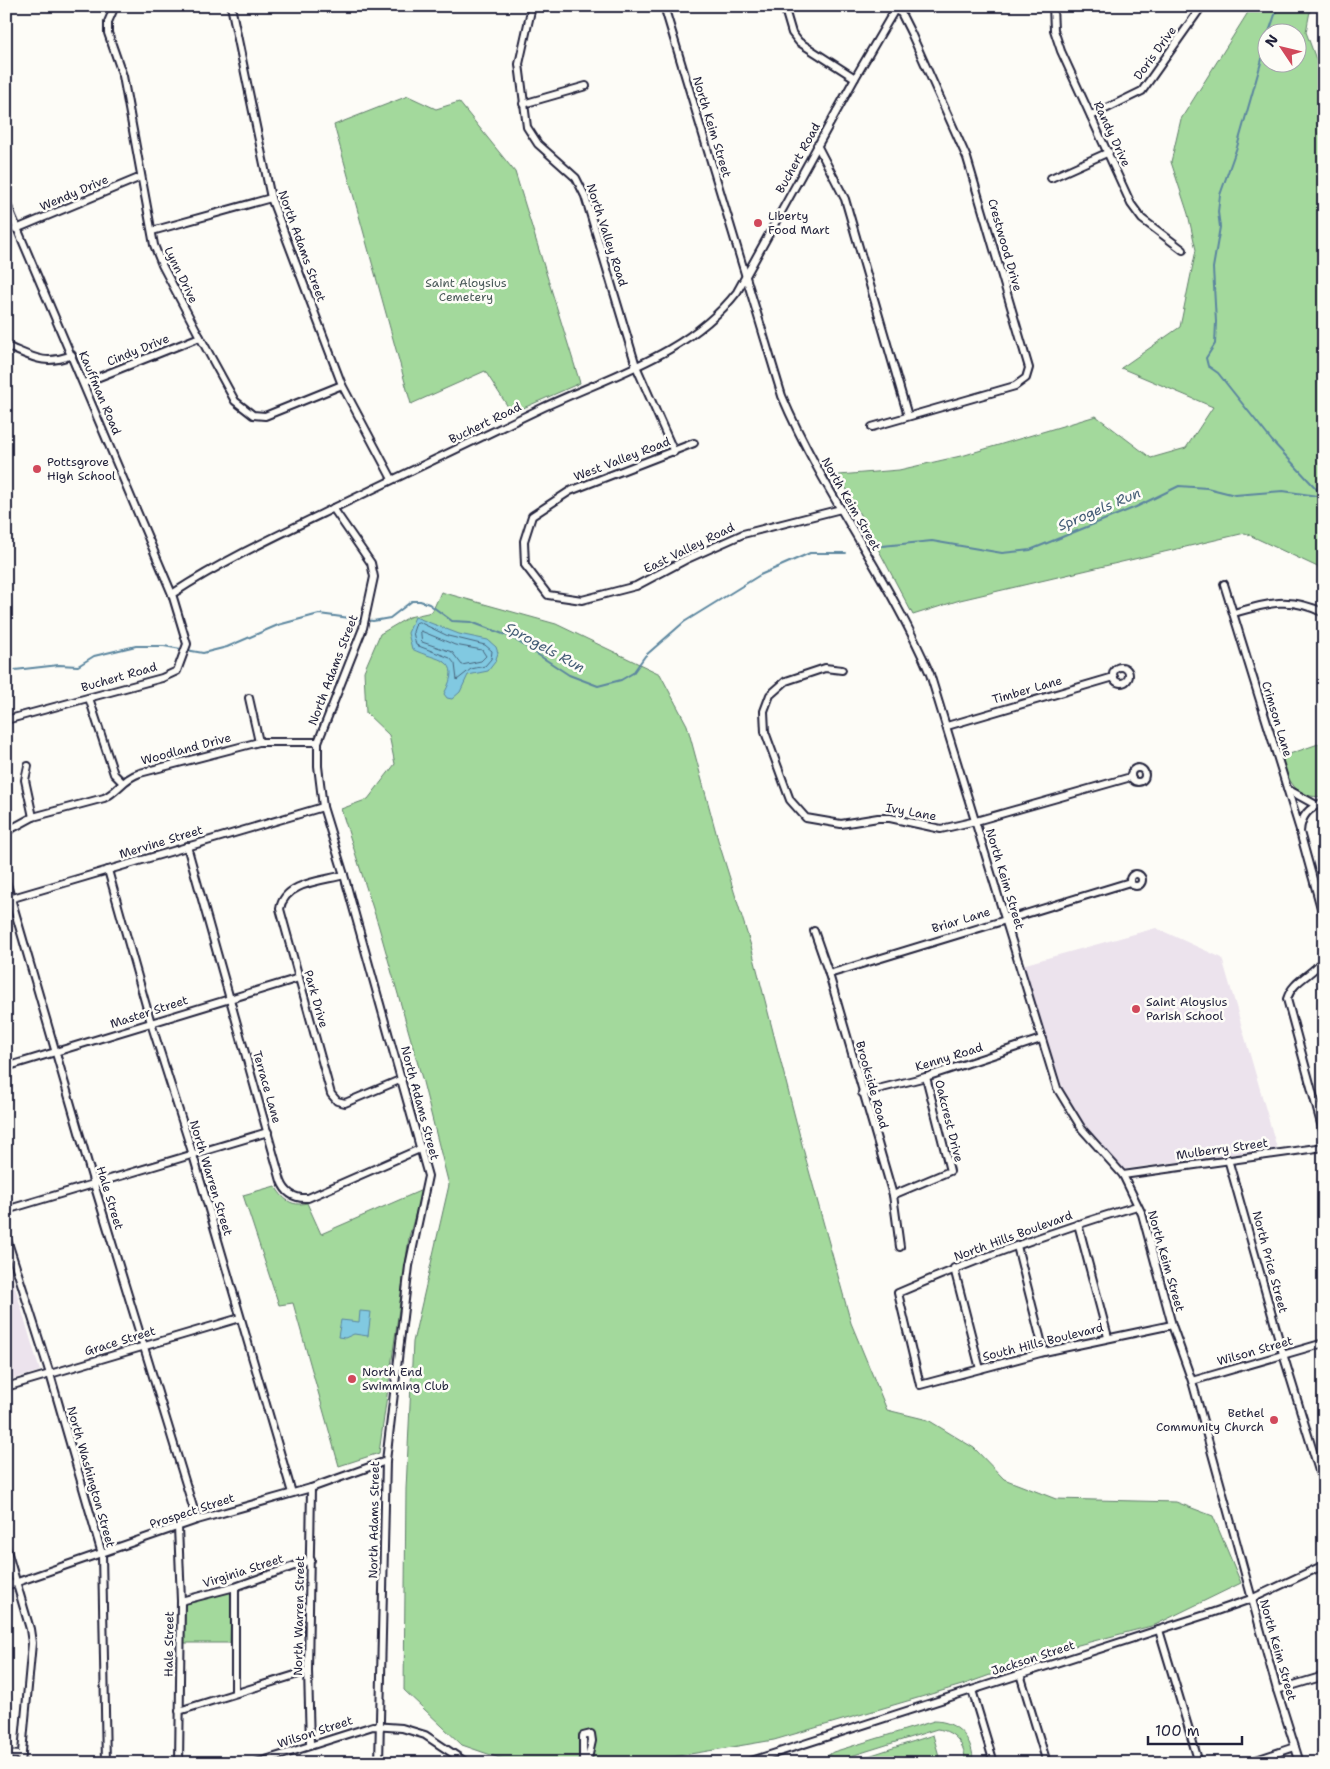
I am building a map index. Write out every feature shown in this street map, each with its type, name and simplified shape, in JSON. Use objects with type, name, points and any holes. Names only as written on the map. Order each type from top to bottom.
[{"type":"street","name":"Lynn Drive","points":[[115,6],[108,22],[108,32],[123,76],[154,245],[162,265],[200,338],[236,401],[253,415],[265,416],[282,411],[342,385]]},
{"type":"street","name":"North Adams Street","points":[[231,6],[271,198],[342,385],[392,479]]},
{"type":"street","name":"North Valley Road","points":[[532,6],[518,64],[527,127],[534,138],[576,178],[585,196],[636,366],[674,452]]},
{"type":"street","name":"North Keim Street","points":[[664,6],[782,396],[802,439],[919,648],[930,674],[1053,1078],[1066,1107],[1082,1129],[1123,1175],[1142,1214],[1172,1324],[1192,1381],[1277,1690],[1300,1763]]},
{"type":"street","points":[[784,6],[792,33],[799,42],[855,78]]},
{"type":"street","name":"Randy Drive","points":[[1053,6],[1054,30],[1091,116],[1136,212],[1184,250]]},
{"type":"street","name":"Doris Drive","points":[[1091,116],[1142,91],[1202,6]]},
{"type":"street","name":"Buchert Road","points":[[6,720],[162,678],[177,671],[186,646],[172,594],[247,551],[333,508],[636,366],[667,351],[693,334],[730,302],[746,277],[817,146],[896,8]]},
{"type":"street","name":"Crestwood Drive","points":[[872,427],[1015,386],[1026,378],[1029,368],[968,158],[911,33],[901,13],[896,8]]},
{"type":"street","points":[[523,104],[586,86]]},
{"type":"street","points":[[817,146],[845,199],[908,416]]},
{"type":"street","points":[[1052,178],[1109,152]]},
{"type":"street","name":"Wendy Drive","points":[[16,229],[141,177]]},
{"type":"street","points":[[152,231],[271,198]]},
{"type":"street","name":"Kauffman Road","points":[[6,202],[172,594]]},
{"type":"street","name":"Cindy Drive","points":[[84,383],[200,338]]},
{"type":"street","points":[[6,346],[33,358],[54,362],[72,355]]},
{"type":"street","name":"West Valley Road","points":[[548,596],[525,565],[524,541],[532,516],[570,491],[694,443]]},
{"type":"street","name":"North Adams Street","points":[[333,508],[370,563],[374,577],[363,628],[318,742],[322,807],[344,875],[422,1148],[428,1181],[408,1266],[386,1461],[379,1763]]},
{"type":"street","name":"East Valley Road","points":[[548,596],[582,600],[636,586],[685,560],[743,534],[841,509]]},
{"type":"street","name":"Crimson Lane","points":[[1224,584],[1300,830],[1324,918]]},
{"type":"street","points":[[1234,613],[1264,604],[1280,602],[1324,613]]},
{"type":"street","name":"Ivy Lane","points":[[842,670],[826,668],[786,681],[770,695],[763,718],[765,732],[793,806],[806,818],[841,824],[890,818],[940,829],[976,821],[1131,777]]},
{"type":"street","name":"Timber Lane","points":[[947,726],[1114,677]]},
{"type":"street","points":[[89,698],[114,774],[122,782]]},
{"type":"street","points":[[249,698],[259,742]]},
{"type":"street","name":"Woodland Drive","points":[[7,832],[33,817],[113,794],[122,782],[140,772],[259,742],[318,742]]},
{"type":"street","points":[[28,766],[25,780],[33,817]]},
{"type":"street","points":[[1287,789],[1316,805]]},
{"type":"street","points":[[1300,830],[1305,815],[1316,805],[1324,802]]},
{"type":"street","name":"Mervine Street","points":[[9,899],[322,807]]},
{"type":"street","name":"Terrace Lane","points":[[187,846],[283,1187],[291,1195],[302,1198],[314,1196],[422,1148]]},
{"type":"street","name":"North Warren Street","points":[[108,870],[150,1023],[193,1155],[292,1493]]},
{"type":"street","name":"Park Drive","points":[[344,875],[293,888],[282,899],[281,915],[334,1098],[340,1102],[349,1101],[402,1079]]},
{"type":"street","name":"Hale Street","points":[[6,880],[9,899],[94,1184],[197,1520]]},
{"type":"street","name":"Briar Lane","points":[[829,974],[1005,918],[1130,882]]},
{"type":"street","name":"Brookside Road","points":[[814,931],[829,974],[893,1195],[900,1247]]},
{"type":"street","points":[[1324,958],[1316,968],[1296,983],[1287,1000],[1324,1136]]},
{"type":"street","name":"Master Street","points":[[6,1068],[299,978]]},
{"type":"street","name":"Kenny Road","points":[[862,1093],[926,1076],[1041,1039]]},
{"type":"street","name":"Oakcrest Drive","points":[[893,1195],[950,1171],[926,1076]]},
{"type":"street","points":[[6,1210],[268,1132]]},
{"type":"street","name":"Mulberry Street","points":[[1123,1175],[1324,1147]]},
{"type":"street","name":"North Price Street","points":[[1228,1159],[1283,1354],[1324,1487]]},
{"type":"street","name":"North Hills Boulevard","points":[[920,1385],[898,1293],[954,1268],[1078,1224],[1137,1206]]},
{"type":"street","points":[[1078,1224],[1108,1337]]},
{"type":"street","name":"North Washington Street","points":[[6,1236],[50,1374],[102,1554],[106,1763]]},
{"type":"street","points":[[1017,1246],[1044,1352]]},
{"type":"street","points":[[954,1268],[980,1369]]},
{"type":"street","name":"Grace Street","points":[[6,1387],[240,1318]]},
{"type":"street","name":"South Hills Boulevard","points":[[920,1385],[1044,1352],[1172,1324]]},
{"type":"street","name":"Wilson Street","points":[[1192,1381],[1324,1343]]},
{"type":"street","name":"Prospect Street","points":[[6,1586],[178,1526],[311,1488],[386,1461]]},
{"type":"street","name":"North Warren Street","points":[[310,1744],[308,1672],[311,1488]]},
{"type":"street","name":"Hale Street","points":[[178,1526],[181,1601],[179,1763]]},
{"type":"street","points":[[6,1547],[32,1643],[22,1763]]},
{"type":"street","name":"Virginia Street","points":[[181,1601],[234,1587],[311,1560]]},
{"type":"street","name":"Jackson Street","points":[[745,1763],[1251,1599],[1324,1565]]},
{"type":"street","points":[[234,1587],[235,1693]]},
{"type":"street","points":[[1159,1630],[1199,1763]]},
{"type":"street","points":[[179,1712],[235,1693],[308,1672]]},
{"type":"street","points":[[1020,1674],[1047,1763]]},
{"type":"street","points":[[1277,1690],[1324,1676]]},
{"type":"street","points":[[972,1690],[994,1763]]},
{"type":"street","name":"Wilson Street","points":[[256,1763],[370,1726],[380,1727]]},
{"type":"street","points":[[380,1727],[402,1728],[424,1735],[467,1763]]},
{"type":"street","points":[[583,1763],[583,1736],[587,1733],[591,1734],[592,1741],[587,1763]]},
{"type":"street","points":[[1247,1763],[1295,1746]]},
{"type":"street","points":[[6,1754],[22,1755]]},
{"type":"shaded area","name":"Saint Aloysius Parish School","points":[[1156,928],[1222,958],[1277,1148],[1124,1169],[1084,1124],[1064,1092],[1022,965]]},
{"type":"shaded area","points":[[6,1257],[40,1371],[6,1381]]},
{"type":"green space","points":[[1252,6],[1311,6],[1308,22],[1258,22],[1258,72],[1308,72],[1308,37],[1324,81],[1324,376],[1319,382],[1324,390],[1324,570],[1245,533],[960,600],[913,615],[839,475],[899,470],[965,455],[1096,416],[1151,458],[1186,448],[1213,407],[1121,368],[1180,327],[1196,250],[1188,214],[1171,162],[1181,119]]},
{"type":"green space","name":"Saint Aloysius Cemetery","points":[[408,96],[436,109],[459,102],[515,172],[580,383],[512,413],[485,371],[411,404],[334,125]]},
{"type":"green space","points":[[441,592],[556,624],[660,674],[687,725],[718,840],[751,946],[805,1156],[851,1323],[887,1410],[928,1420],[974,1448],[1004,1479],[1056,1499],[1176,1502],[1213,1516],[1241,1583],[1155,1625],[1063,1649],[962,1685],[774,1740],[636,1763],[514,1763],[462,1745],[404,1690],[406,1489],[413,1342],[449,1185],[423,1082],[378,924],[341,809],[368,799],[395,764],[389,735],[366,713],[364,671],[380,634],[409,617],[432,612]]},
{"type":"green space","points":[[1324,742],[1324,796],[1306,795],[1300,792],[1290,781],[1281,757]]},
{"type":"green space","name":"North End Swimming Club","points":[[275,1186],[288,1201],[296,1204],[307,1203],[321,1234],[422,1190],[409,1237],[379,1453],[339,1466],[293,1303],[279,1305],[243,1195]]},
{"type":"green space","points":[[231,1591],[230,1643],[182,1643],[183,1608],[186,1603]]},
{"type":"green space","points":[[934,1721],[950,1724],[962,1733],[971,1746],[973,1763],[965,1763],[964,1750],[954,1736],[937,1729],[829,1763],[817,1763],[833,1752]]},
{"type":"green space","points":[[933,1735],[941,1763],[847,1763]]},
{"type":"water","points":[[415,617],[459,634],[488,640],[496,647],[498,653],[495,662],[488,671],[468,675],[460,692],[452,699],[447,698],[444,694],[451,673],[449,666],[445,662],[412,649],[408,633]]},
{"type":"water","points":[[360,1311],[371,1312],[368,1336],[354,1334],[345,1338],[338,1337],[341,1320],[359,1322]]},
{"type":"waterway","points":[[1272,22],[1278,6]]},
{"type":"waterway","points":[[1258,72],[1237,147],[1220,195],[1218,212],[1220,227],[1213,268],[1216,322],[1215,344],[1206,358],[1208,366],[1218,373],[1272,441],[1324,497]]},
{"type":"waterway","name":"Sprogels Run","points":[[882,546],[932,541],[1002,553],[1030,550],[1136,507],[1179,486],[1207,488],[1235,495],[1283,491],[1324,497]]},
{"type":"waterway","name":"Sprogels Run","points":[[6,671],[59,665],[78,666],[94,656],[136,646],[164,646],[203,653],[227,647],[278,625],[319,614],[373,621],[390,618],[412,601],[420,601],[429,604],[452,621],[471,622],[511,637],[569,675],[598,686],[621,680],[633,673],[645,656],[684,622],[760,575],[810,553],[846,553]]},
{"type":"place","name":"Liberty Food Mart","points":[[758,223]]},
{"type":"place","name":"Pottsgrove High School","points":[[37,469]]},
{"type":"place","name":"Saint Aloysius Parish School","points":[[1136,1009]]},
{"type":"place","name":"North End Swimming Club","points":[[352,1379]]},
{"type":"place","name":"Bethel Community Church","points":[[1274,1420]]}]
